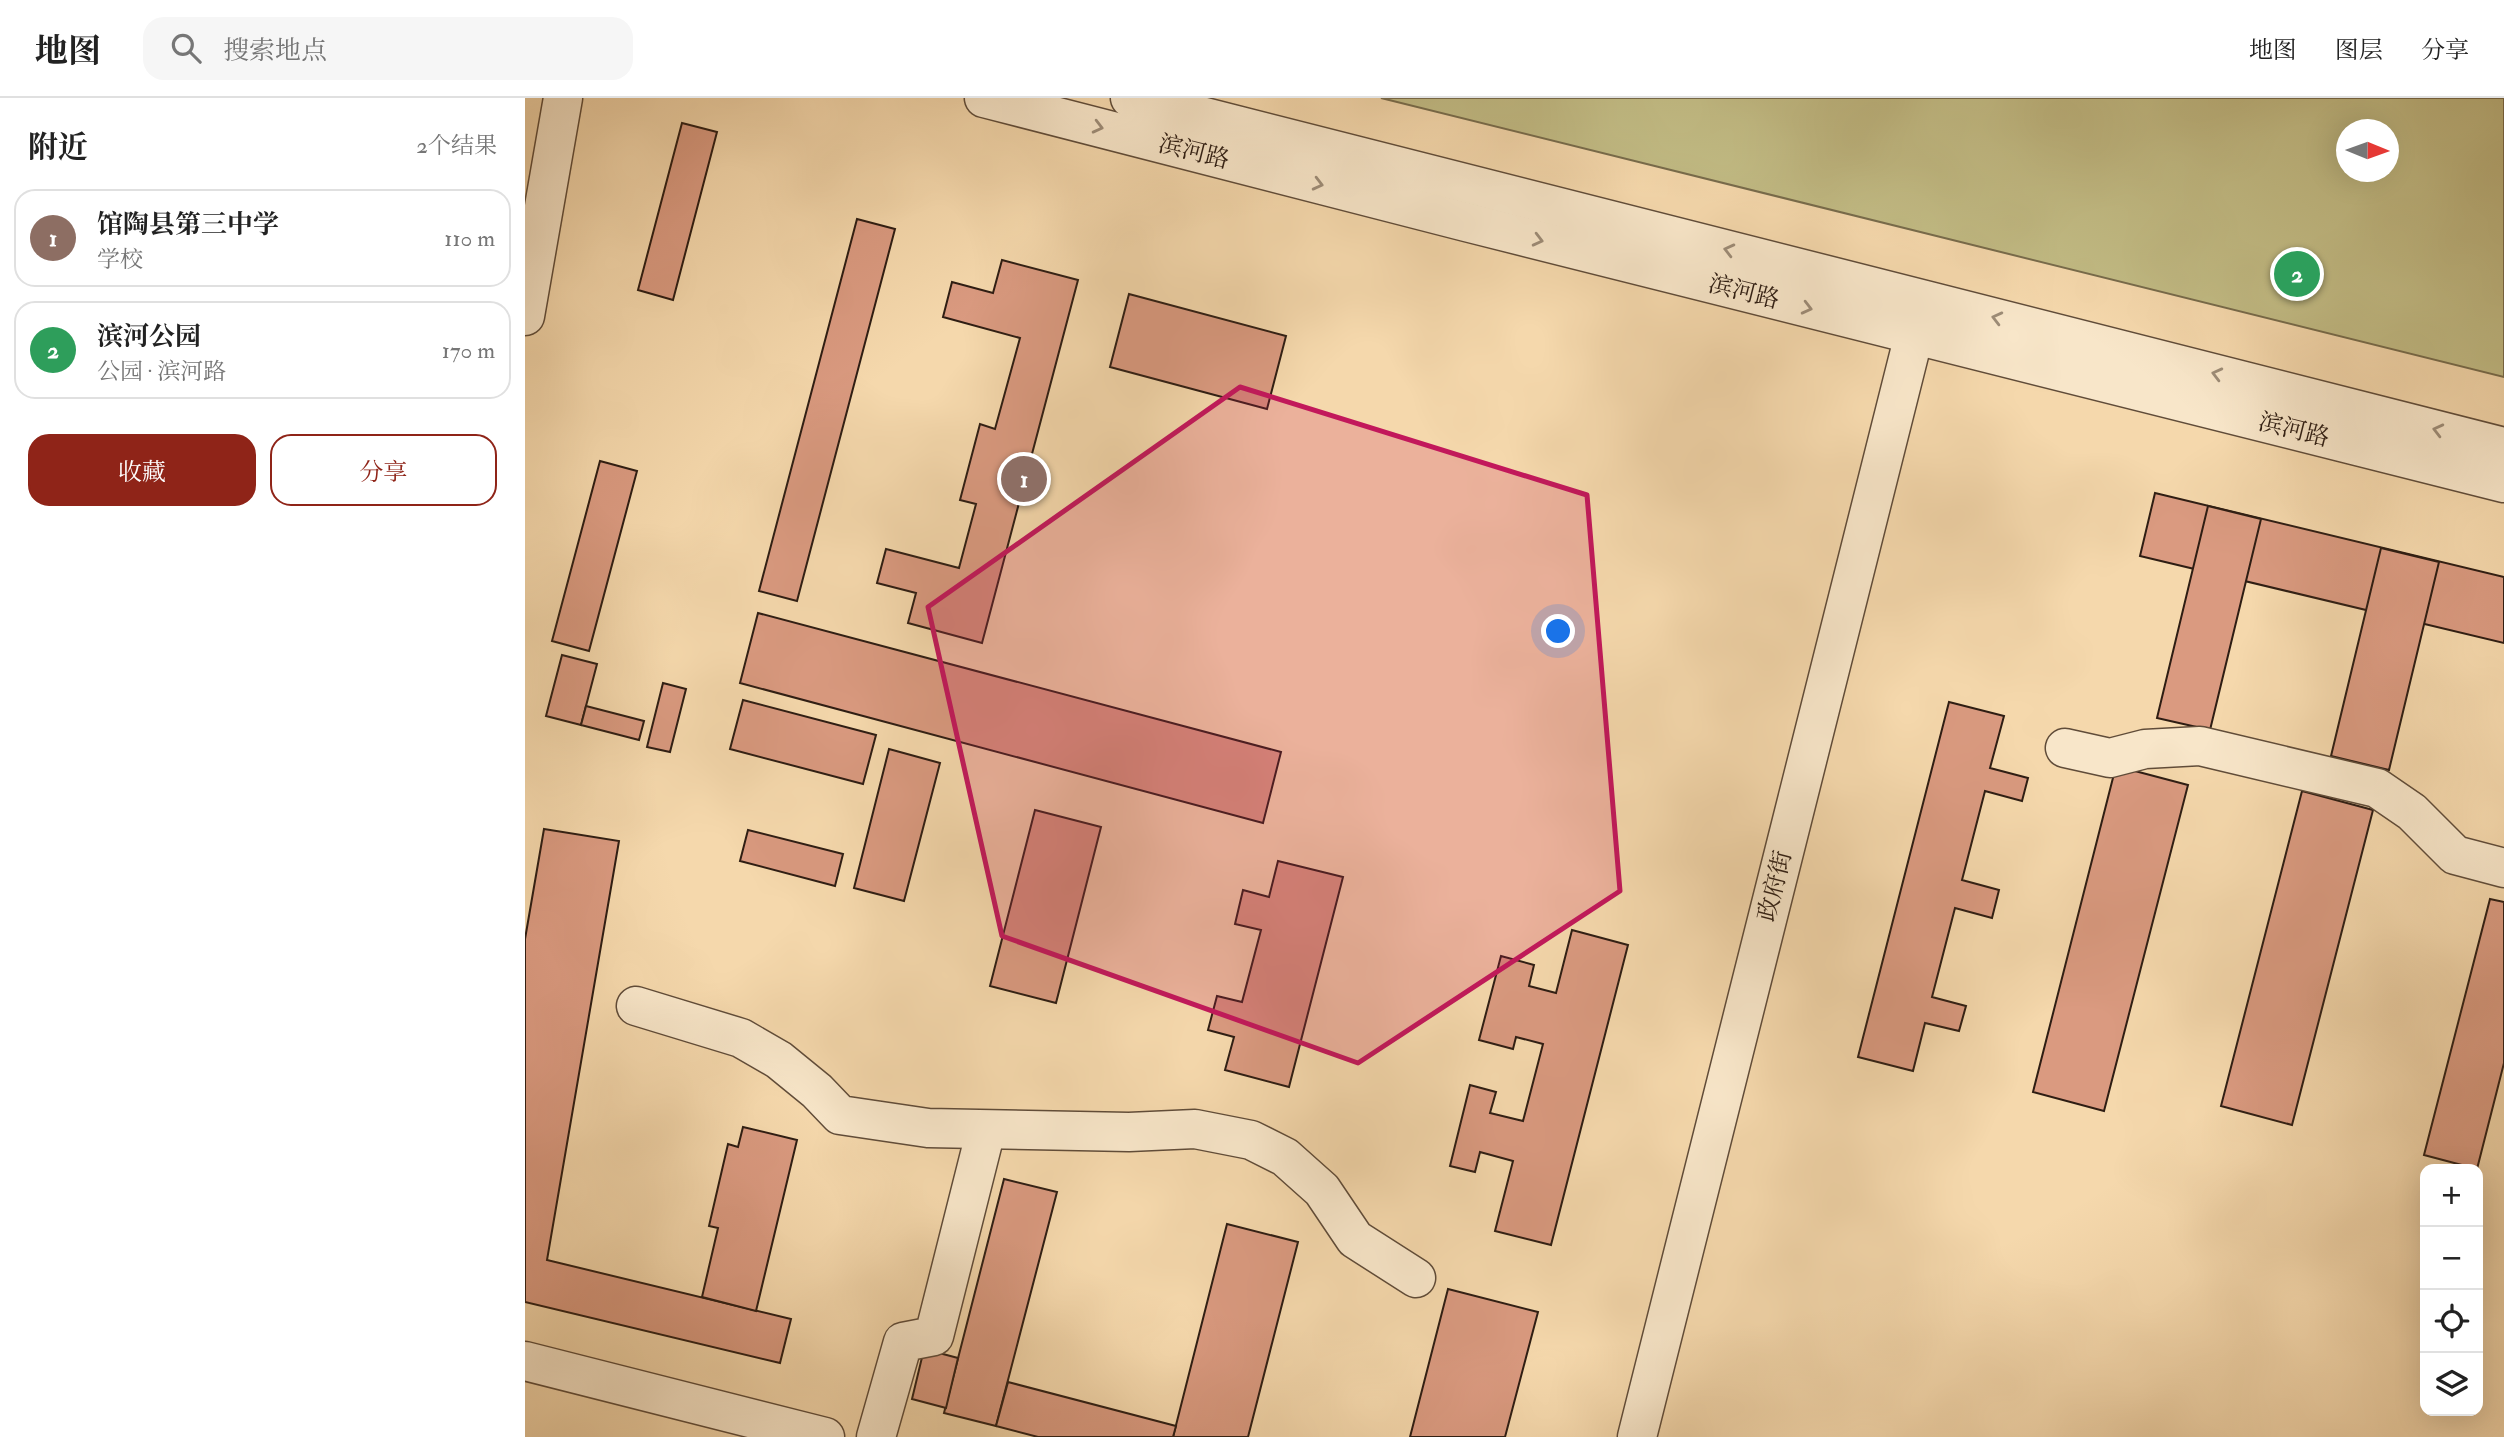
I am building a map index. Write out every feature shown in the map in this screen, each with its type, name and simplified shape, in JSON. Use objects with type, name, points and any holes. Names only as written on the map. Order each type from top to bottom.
[{"type":"street","points":[[525,316],[563,98]]},
{"type":"street","name":"滨河路","points":[[984,98],[2504,483]]},
{"type":"street","name":"滨河路","points":[[1130,98],[2504,447]]},
{"type":"street","name":"政府街","points":[[1637,1437],[1914,335]]},
{"type":"street","points":[[2065,748],[2110,758],[2145,748],[2200,746],[2377,788],[2412,812],[2455,855],[2504,868]]},
{"type":"street","points":[[636,1006],[740,1038],[779,1060],[817,1091],[840,1115],[928,1129],[1129,1132],[1195,1129],[1251,1140],[1285,1157],[1322,1190],[1355,1239],[1416,1278]]},
{"type":"street","points":[[876,1437],[903,1342],[934,1336],[986,1129]]},
{"type":"street","points":[[525,1362],[825,1437]]},
{"type":"highlighted area","points":[[1240,387],[1587,495],[1620,891],[1358,1063],[1002,936],[928,607]]},
{"type":"shaded area","points":[[1381,98],[2504,98],[2504,377]]},
{"type":"building","points":[[682,123],[717,132],[673,300],[638,290]]},
{"type":"building","points":[[857,219],[895,229],[797,601],[759,591]]},
{"type":"building","points":[[1002,260],[1078,280],[982,643],[908,623],[916,593],[877,583],[886,549],[959,568],[976,504],[960,500],[980,424],[995,429],[1020,338],[943,317],[952,282],[993,293]]},
{"type":"building","points":[[1129,294],[1286,336],[1267,409],[1110,367]]},
{"type":"building","points":[[600,461],[637,471],[589,651],[552,641]]},
{"type":"building","points":[[2155,493],[2504,577],[2504,643],[2140,556]]},
{"type":"building","points":[[2208,506],[2261,519],[2210,730],[2157,718]]},
{"type":"building","points":[[2381,548],[2439,562],[2389,770],[2331,756]]},
{"type":"building","points":[[758,613],[1281,752],[1263,823],[740,683]]},
{"type":"building","points":[[562,655],[597,664],[581,725],[546,716]]},
{"type":"building","points":[[663,683],[686,689],[670,752],[647,747]]},
{"type":"building","points":[[743,700],[876,735],[863,784],[730,749]]},
{"type":"building","points":[[1949,702],[2004,716],[1990,768],[2028,778],[2022,801],[1985,791],[1962,880],[1999,890],[1992,918],[1955,908],[1932,997],[1966,1006],[1959,1031],[1925,1023],[1913,1071],[1858,1057]]},
{"type":"building","points":[[586,706],[644,721],[639,740],[581,725]]},
{"type":"building","points":[[889,749],[940,763],[904,901],[854,888]]},
{"type":"building","points":[[2116,766],[2188,785],[2104,1111],[2033,1092]]},
{"type":"building","points":[[2302,791],[2373,810],[2292,1125],[2221,1106]]},
{"type":"building","points":[[1035,810],[1101,827],[1056,1003],[990,986]]},
{"type":"building","points":[[544,829],[619,841],[547,1260],[791,1319],[780,1363],[525,1302],[525,939]]},
{"type":"building","points":[[748,830],[843,854],[835,886],[740,861]]},
{"type":"building","points":[[1278,861],[1343,877],[1289,1087],[1225,1070],[1234,1037],[1208,1030],[1217,996],[1242,1002],[1261,930],[1235,924],[1243,890],[1269,897]]},
{"type":"building","points":[[2490,899],[2504,902],[2504,1063],[2478,1164],[2458,1164],[2424,1155]]},
{"type":"building","points":[[1572,930],[1628,945],[1551,1245],[1495,1231],[1513,1161],[1480,1152],[1475,1172],[1450,1166],[1470,1085],[1496,1092],[1490,1113],[1523,1121],[1543,1044],[1516,1037],[1513,1049],[1479,1040],[1501,956],[1534,965],[1529,986],[1556,993]]},
{"type":"building","points":[[743,1127],[797,1140],[756,1311],[702,1297],[718,1228],[709,1226],[728,1144],[738,1147]]},
{"type":"building","points":[[1004,1179],[1057,1192],[996,1426],[944,1413]]},
{"type":"building","points":[[1227,1224],[1298,1242],[1248,1437],[1173,1437]]},
{"type":"building","points":[[1448,1289],[1538,1312],[1505,1437],[1410,1437]]},
{"type":"building","points":[[924,1349],[958,1358],[946,1408],[912,1399]]},
{"type":"building","points":[[1008,1382],[1176,1426],[1173,1437],[1038,1437],[996,1426]]},
{"type":"place","name":"滨河公园","points":[[2297,274]]},
{"type":"place","name":"馆陶县第三中学","points":[[1024,479]]}]
